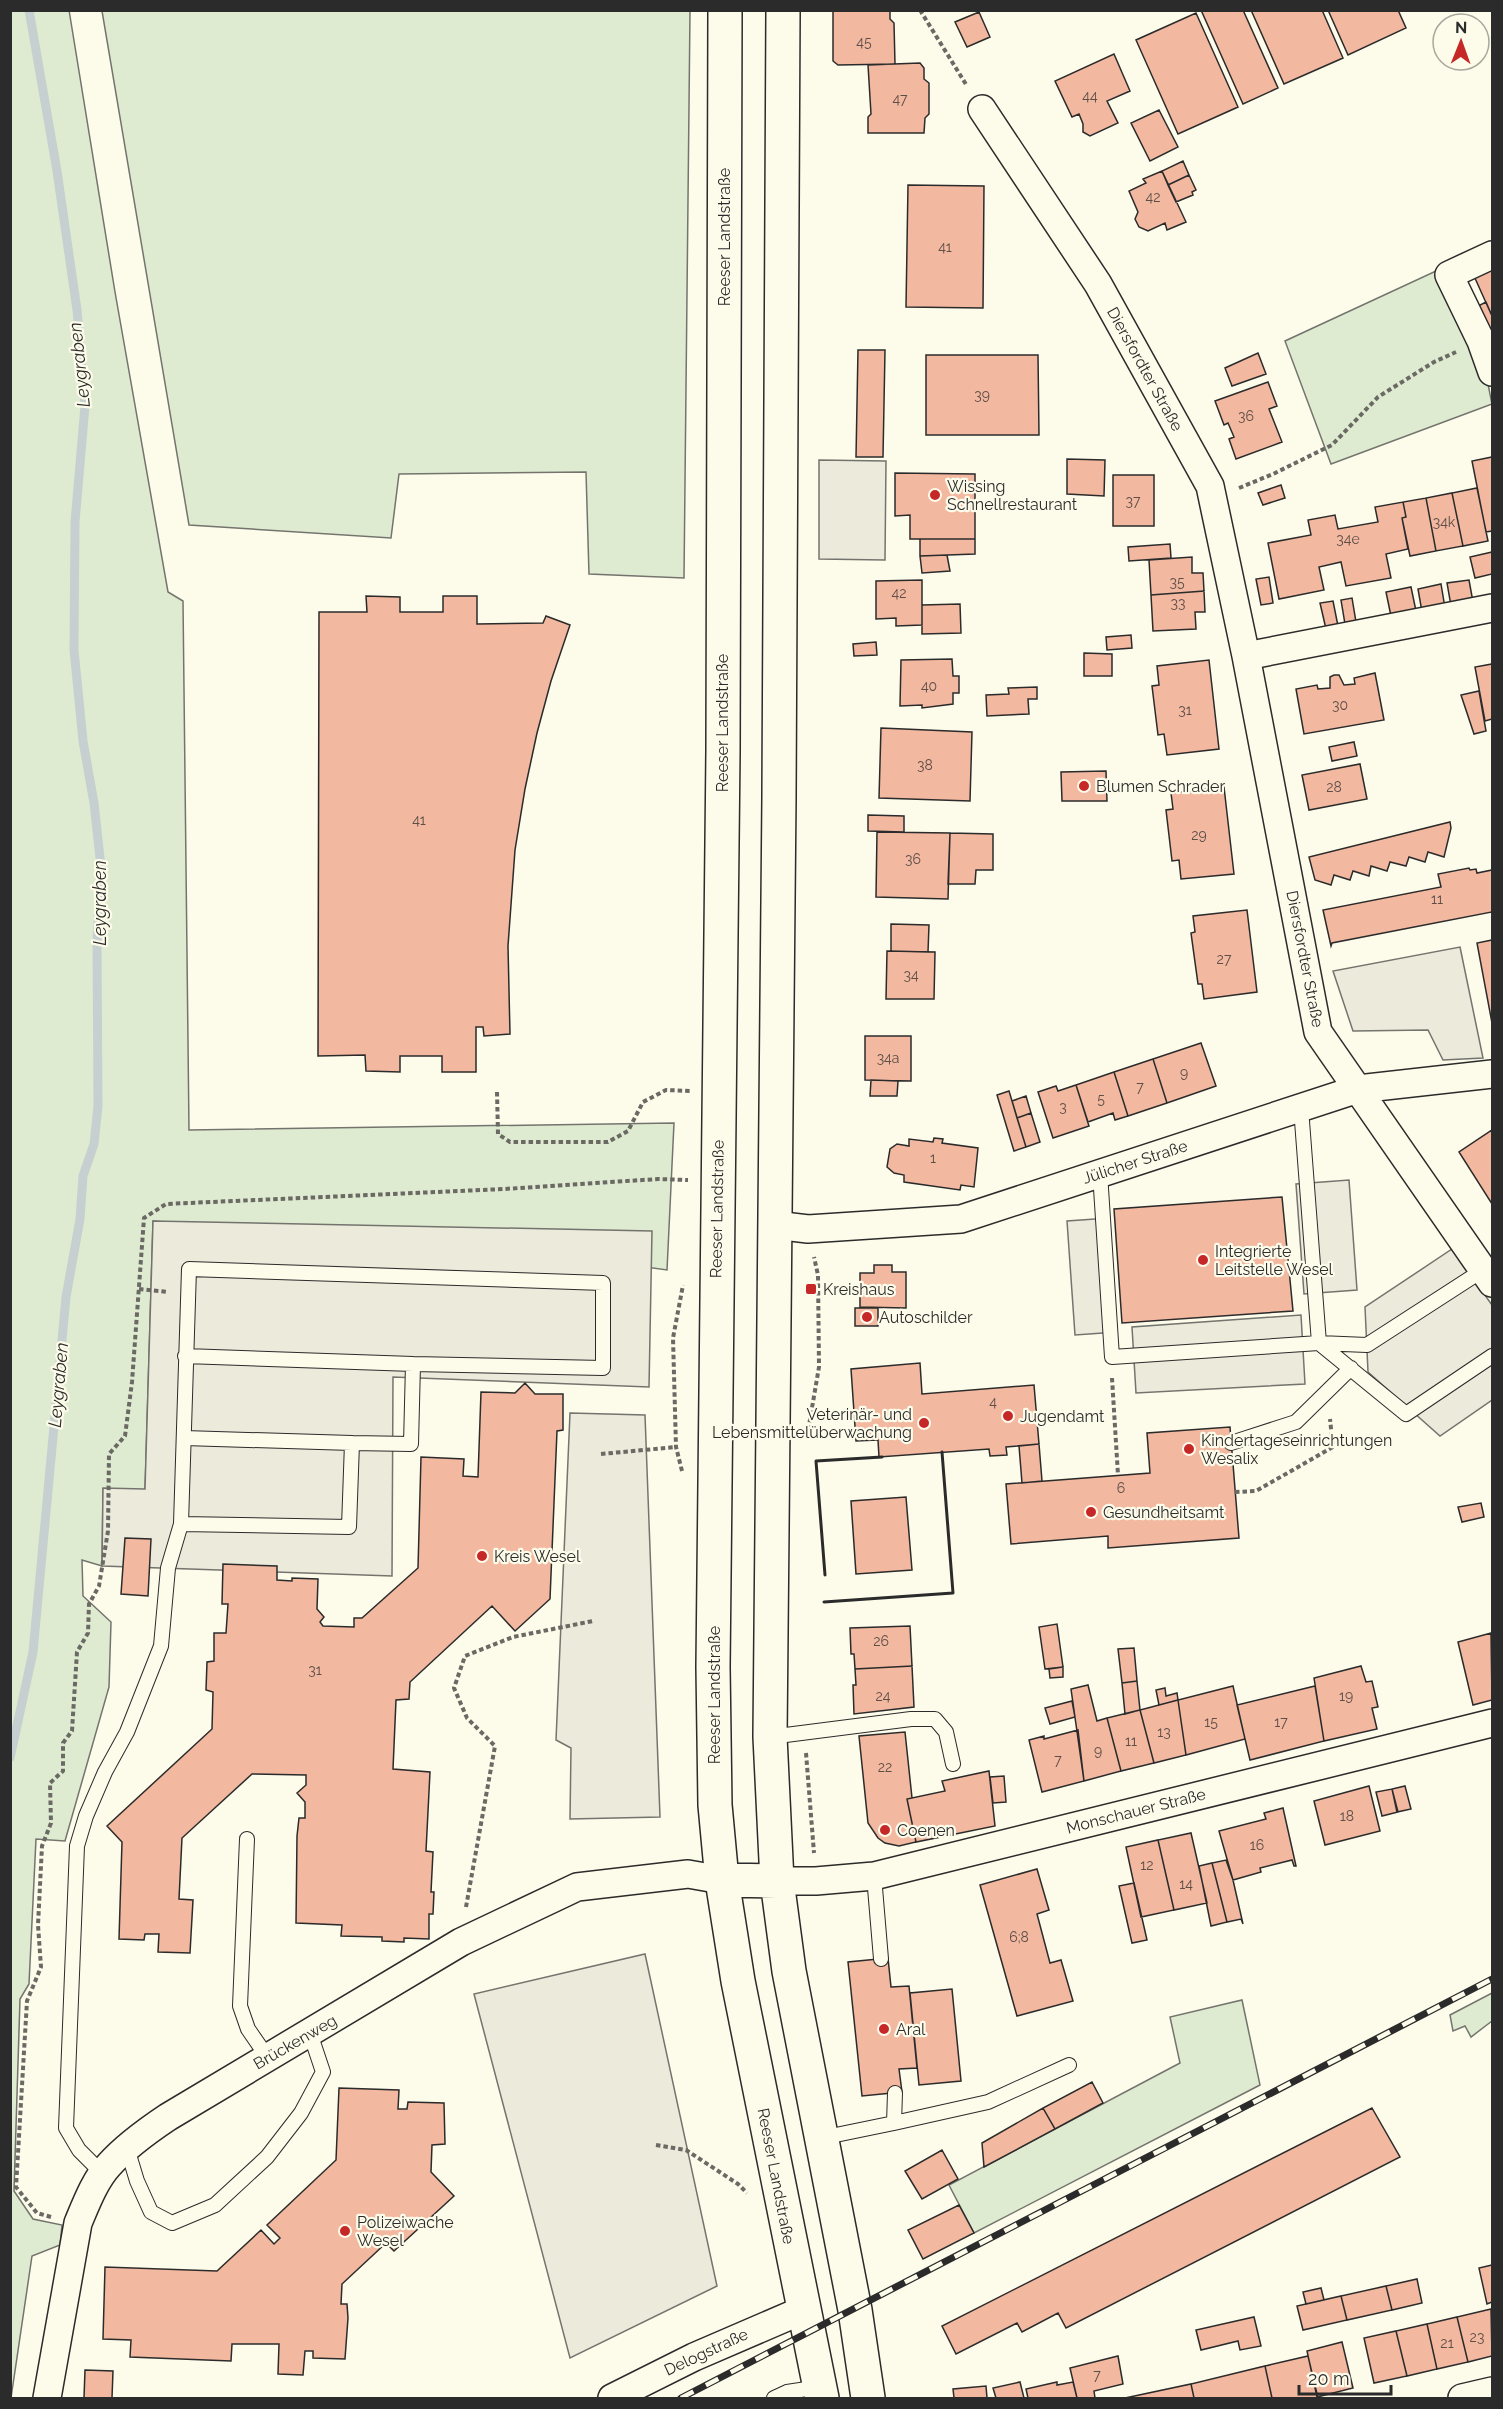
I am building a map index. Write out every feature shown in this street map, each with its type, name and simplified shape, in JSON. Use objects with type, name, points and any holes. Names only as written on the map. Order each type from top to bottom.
[{"type":"main road","name":"Reeser Landstraße","points":[[725,10],[723,752],[713,1667],[715,1805],[722,1880],[738,1981],[820,2393]]},
{"type":"main road","points":[[783,10],[779,809],[770,1737],[777,1881],[789,1971],[851,2289],[868,2398]]},
{"type":"main road","points":[[722,1880],[777,1881]]},
{"type":"main road","points":[[803,2310],[851,2289]]},
{"type":"street","name":"Diersfordter Straße","points":[[982,109],[1098,285],[1210,486],[1246,656],[1318,1032],[1488,1276]]},
{"type":"street","points":[[1492,255],[1449,275],[1481,341],[1492,372]]},
{"type":"street","points":[[1246,656],[1492,608]]},
{"type":"street","name":"Jülicher Straße","points":[[775,1225],[808,1229],[961,1219],[1358,1089],[1492,1074]]},
{"type":"street","name":"Monschauer Straße","points":[[777,1881],[816,1881],[874,1876],[1492,1723]]},
{"type":"street","name":"Brückenweg","points":[[47,2398],[78,2223],[107,2166],[127,2148],[168,2117],[461,1942],[577,1887],[688,1874],[722,1880]]},
{"type":"street","name":"Delogstraße","points":[[612,2398],[694,2357],[803,2310]]},
{"type":"street","points":[[1462,2398],[1492,2391]]},
{"type":"lane","points":[[1301,1108],[1319,1343],[1406,1414],[1492,1356]]},
{"type":"lane","points":[[1100,1173],[1112,1357],[1319,1343],[1367,1346],[1488,1276]]},
{"type":"lane","points":[[102,2174],[79,2150],[66,2128],[77,1846],[86,1816],[105,1772],[127,1732],[161,1646],[168,1568],[181,1524],[185,1356],[189,1269],[603,1283],[603,1368],[185,1356]]},
{"type":"lane","points":[[184,1438],[411,1444],[413,1364]]},
{"type":"lane","points":[[1231,1443],[1296,1422],[1351,1368]]},
{"type":"lane","points":[[181,1524],[350,1527],[352,1443]]},
{"type":"lane","points":[[770,1737],[911,1719],[935,1719],[946,1732],[953,1764]]},
{"type":"lane","points":[[247,1839],[240,2006],[248,2029],[268,2058]]},
{"type":"lane","points":[[874,1876],[881,1959]]},
{"type":"lane","points":[[127,2148],[137,2181],[151,2212],[171,2223],[215,2205],[267,2157],[300,2113],[323,2072],[310,2033]]},
{"type":"lane","points":[[821,2138],[988,2102],[1069,2065]]},
{"type":"lane","points":[[894,2123],[896,2092]]},
{"type":"lane","points":[[774,2398],[787,2392],[820,2393]]},
{"type":"path","points":[[920,10],[982,109]]},
{"type":"path","points":[[1213,498],[1273,474],[1332,445],[1378,397],[1434,362],[1481,341]]},
{"type":"path","points":[[497,1092],[498,1134],[510,1142],[608,1142],[628,1131],[643,1102],[666,1090],[690,1091]]},
{"type":"path","points":[[139,1289],[170,1292]]},
{"type":"path","points":[[1112,1357],[1118,1475]]},
{"type":"path","points":[[1235,1492],[1256,1491],[1333,1447],[1327,1392]]},
{"type":"path","points":[[602,1454],[676,1447]]},
{"type":"path","points":[[461,1942],[495,1746],[467,1718],[454,1688],[465,1656],[513,1637],[594,1621]]},
{"type":"path","points":[[656,2145],[686,2150],[738,2184],[754,2201]]},
{"type":"green space","points":[[69,10],[115,292],[168,592],[183,601],[189,1130],[674,1123],[667,1270],[624,1264],[153,1221],[145,1490],[103,1489],[102,1566],[82,1560],[83,1596],[111,1622],[109,1687],[65,1841],[36,1839],[29,1984],[20,1999],[14,2191],[33,2219],[62,2225],[60,2245],[32,2256],[11,2398],[10,11]]},
{"type":"green space","points":[[102,11],[690,11],[684,578],[589,574],[586,472],[399,474],[391,538],[189,525]]},
{"type":"green space","points":[[1436,271],[1488,384],[1492,404],[1331,464],[1285,341]]},
{"type":"green space","points":[[1492,1993],[1492,2021],[1471,2037],[1465,2026],[1453,2031],[1450,2015]]},
{"type":"green space","points":[[1242,2000],[1260,2085],[974,2233],[949,2185],[1180,2063],[1170,2017]]},
{"type":"shaded area","points":[[819,460],[886,461],[885,560],[819,559]]},
{"type":"shaded area","points":[[1460,947],[1483,1058],[1443,1060],[1428,1030],[1353,1031],[1333,971]]},
{"type":"shaded area","points":[[1349,1180],[1357,1290],[1304,1294],[1296,1184]]},
{"type":"shaded area","points":[[1109,1218],[1117,1332],[1075,1335],[1067,1221]]},
{"type":"shaded area","points":[[153,1221],[652,1231],[649,1387],[393,1377],[392,1576],[102,1566],[103,1488],[145,1489]]},
{"type":"shaded area","points":[[1452,1249],[1492,1305],[1492,1400],[1440,1436],[1368,1372],[1365,1307]]},
{"type":"shaded area","points":[[1301,1315],[1305,1384],[1136,1393],[1132,1327]]},
{"type":"shaded area","points":[[570,1413],[645,1415],[660,1817],[570,1819],[571,1748],[556,1740]]},
{"type":"shaded area","points":[[645,1954],[717,2286],[570,2358],[474,1994]]},
{"type":"building","points":[[833,10],[890,10],[890,19],[894,23],[895,64],[838,65],[833,61]]},
{"type":"building","points":[[1201,10],[1243,10],[1278,88],[1243,104]]},
{"type":"building","points":[[1251,10],[1322,10],[1343,58],[1284,84]]},
{"type":"building","points":[[1328,10],[1398,10],[1406,28],[1348,55]]},
{"type":"building","points":[[979,12],[990,37],[967,47],[955,22]]},
{"type":"building","points":[[1196,13],[1238,107],[1178,134],[1136,40]]},
{"type":"building","points":[[1114,54],[1130,91],[1107,101],[1118,123],[1090,136],[1083,132],[1079,114],[1072,117],[1055,81]]},
{"type":"building","points":[[920,63],[924,68],[924,79],[929,83],[929,114],[925,118],[924,133],[868,133],[868,117],[871,114],[868,65]]},
{"type":"building","points":[[1159,110],[1178,147],[1150,161],[1131,123]]},
{"type":"building","points":[[1183,161],[1189,175],[1168,185],[1162,171]]},
{"type":"building","points":[[1162,171],[1186,222],[1167,230],[1165,223],[1148,231],[1139,227],[1135,219],[1138,212],[1129,191],[1146,183],[1143,179]]},
{"type":"building","points":[[1189,175],[1196,190],[1192,192],[1193,195],[1176,202],[1168,185]]},
{"type":"building","points":[[908,185],[984,186],[983,308],[906,307]]},
{"type":"building","points":[[1492,268],[1492,316],[1474,276]]},
{"type":"building","points":[[1486,302],[1492,316],[1492,345],[1474,308]]},
{"type":"building","points":[[858,350],[885,350],[883,457],[856,457]]},
{"type":"building","points":[[1258,353],[1266,374],[1232,386],[1225,368]]},
{"type":"building","points":[[926,355],[1038,355],[1039,435],[926,435]]},
{"type":"building","points":[[1268,382],[1277,406],[1269,409],[1282,442],[1236,459],[1229,439],[1234,437],[1228,423],[1224,425],[1215,401]]},
{"type":"building","points":[[1492,457],[1492,531],[1486,532],[1472,461]]},
{"type":"building","points":[[1067,459],[1105,460],[1104,496],[1067,494]]},
{"type":"building","name":"Wissing Schnellrestaurant","points":[[895,473],[975,474],[975,539],[910,539],[910,515],[895,516]]},
{"type":"building","points":[[1113,475],[1154,475],[1154,526],[1113,526]]},
{"type":"building","points":[[1281,485],[1285,498],[1263,505],[1258,493]]},
{"type":"building","points":[[1477,488],[1488,541],[1463,546],[1452,493]]},
{"type":"building","points":[[1452,493],[1463,546],[1436,551],[1426,498]]},
{"type":"building","points":[[1426,498],[1436,551],[1410,556],[1402,518],[1406,517],[1403,502]]},
{"type":"building","points":[[1403,502],[1406,517],[1402,518],[1408,549],[1386,554],[1391,578],[1346,586],[1341,562],[1319,567],[1324,590],[1279,599],[1268,543],[1311,535],[1308,520],[1335,515],[1338,529],[1378,522],[1375,507]]},
{"type":"building","points":[[920,539],[975,539],[975,554],[920,556]]},
{"type":"building","points":[[1170,544],[1171,558],[1129,561],[1128,547]]},
{"type":"building","points":[[1492,552],[1492,574],[1475,578],[1470,557]]},
{"type":"building","points":[[947,555],[950,571],[922,573],[920,556]]},
{"type":"building","points":[[1192,557],[1192,573],[1203,573],[1204,591],[1151,595],[1149,560]]},
{"type":"building","points":[[1269,577],[1273,603],[1261,605],[1256,579]]},
{"type":"building","points":[[922,580],[922,625],[896,626],[896,618],[876,619],[876,581]]},
{"type":"building","points":[[1469,580],[1473,602],[1451,606],[1447,583]]},
{"type":"building","points":[[1441,584],[1445,608],[1422,612],[1418,589]]},
{"type":"building","points":[[1411,587],[1416,611],[1391,616],[1386,592]]},
{"type":"building","points":[[1204,591],[1205,612],[1195,612],[1196,629],[1153,631],[1151,595]]},
{"type":"building","points":[[366,596],[400,597],[400,612],[443,612],[443,596],[477,596],[477,624],[543,623],[546,616],[570,625],[551,681],[537,733],[515,850],[508,946],[510,1034],[484,1036],[483,1027],[476,1027],[476,1072],[442,1072],[442,1056],[400,1056],[400,1072],[366,1071],[365,1055],[318,1056],[319,612],[367,612]]},
{"type":"building","points":[[1352,598],[1356,622],[1345,624],[1341,600]]},
{"type":"building","points":[[1333,601],[1338,626],[1326,629],[1320,603]]},
{"type":"building","points":[[960,604],[961,633],[922,634],[922,605]]},
{"type":"building","points":[[1131,635],[1132,648],[1107,650],[1106,637]]},
{"type":"building","points":[[876,642],[877,655],[854,656],[853,644]]},
{"type":"building","points":[[1084,653],[1112,654],[1112,676],[1084,676]]},
{"type":"building","points":[[952,659],[953,676],[959,676],[959,693],[953,693],[953,704],[922,708],[922,705],[900,706],[901,660]]},
{"type":"building","points":[[1209,660],[1219,749],[1167,755],[1164,734],[1158,735],[1152,686],[1159,685],[1157,666]]},
{"type":"building","points":[[1492,664],[1492,719],[1485,721],[1475,667]]},
{"type":"building","points":[[1375,673],[1384,720],[1304,734],[1296,689],[1317,685],[1318,689],[1330,688],[1330,677],[1334,675],[1339,675],[1344,685],[1355,684],[1354,678]]},
{"type":"building","points":[[1037,687],[1037,699],[1028,699],[1029,714],[987,716],[986,695],[1009,694],[1008,688]]},
{"type":"building","points":[[1479,691],[1486,731],[1474,734],[1461,695]]},
{"type":"building","points":[[881,728],[972,732],[970,801],[879,798]]},
{"type":"building","points":[[1354,742],[1357,756],[1332,761],[1329,747]]},
{"type":"building","points":[[1360,764],[1367,799],[1309,810],[1302,775]]},
{"type":"building","name":"Blumen Schrader","points":[[1106,771],[1107,801],[1062,801],[1061,772]]},
{"type":"building","points":[[1224,787],[1234,874],[1181,879],[1179,860],[1172,861],[1166,810],[1173,809],[1171,793]]},
{"type":"building","points":[[868,815],[904,816],[904,832],[868,831]]},
{"type":"building","points":[[1450,822],[1451,828],[1444,857],[1428,852],[1425,862],[1409,857],[1406,866],[1390,862],[1387,871],[1371,866],[1369,876],[1353,871],[1350,880],[1334,875],[1331,885],[1315,880],[1309,857]]},
{"type":"building","points":[[877,832],[950,833],[948,899],[876,897]]},
{"type":"building","points":[[950,833],[993,834],[993,870],[976,870],[975,884],[948,884]]},
{"type":"building","points":[[1469,868],[1470,870],[1476,869],[1477,873],[1492,870],[1492,912],[1332,943],[1331,946],[1323,910],[1441,887],[1438,874]]},
{"type":"building","points":[[1247,910],[1257,992],[1204,999],[1202,984],[1198,984],[1191,933],[1195,932],[1193,916]]},
{"type":"building","points":[[891,924],[929,925],[928,952],[891,951]]},
{"type":"building","points":[[1492,940],[1492,1023],[1477,943]]},
{"type":"building","points":[[887,951],[935,952],[934,999],[886,999]]},
{"type":"building","points":[[865,1036],[911,1036],[911,1081],[865,1080]]},
{"type":"building","points":[[1201,1043],[1216,1086],[1167,1103],[1153,1059]]},
{"type":"building","points":[[1153,1059],[1167,1103],[1128,1116],[1114,1072]]},
{"type":"building","points":[[1114,1072],[1128,1116],[1115,1120],[1113,1113],[1088,1122],[1076,1085]]},
{"type":"building","points":[[871,1080],[898,1081],[897,1096],[870,1096]]},
{"type":"building","points":[[1076,1085],[1089,1126],[1053,1138],[1038,1092],[1056,1086],[1058,1091]]},
{"type":"building","points":[[1009,1091],[1026,1147],[1014,1151],[997,1095]]},
{"type":"building","points":[[1026,1096],[1031,1113],[1017,1118],[1012,1101]]},
{"type":"building","points":[[1031,1113],[1040,1142],[1026,1147],[1017,1118]]},
{"type":"building","points":[[1492,1130],[1492,1204],[1459,1152]]},
{"type":"building","points":[[934,1138],[943,1139],[942,1143],[978,1148],[974,1187],[961,1185],[960,1190],[904,1182],[904,1175],[894,1173],[887,1167],[890,1149],[897,1144],[909,1146],[909,1139],[933,1142]]},
{"type":"building","name":"Integrierte Leitstelle Wesel","points":[[1282,1197],[1293,1311],[1122,1323],[1114,1209]]},
{"type":"building","points":[[874,1265],[892,1265],[892,1272],[906,1272],[906,1308],[860,1307],[860,1273],[874,1273]]},
{"type":"building","name":"Autoschilder","points":[[855,1308],[878,1308],[878,1326],[855,1326]]},
{"type":"building","points":[[920,1363],[922,1394],[1034,1385],[1039,1444],[1006,1447],[1007,1455],[990,1456],[989,1449],[879,1457],[878,1440],[856,1441],[851,1369]]},
{"type":"building","points":[[525,1383],[535,1394],[563,1394],[563,1430],[557,1431],[550,1599],[515,1631],[492,1606],[410,1682],[409,1699],[396,1700],[393,1769],[430,1772],[426,1851],[433,1852],[431,1892],[434,1892],[433,1914],[429,1914],[429,1939],[404,1938],[404,1942],[382,1941],[382,1937],[341,1936],[342,1925],[296,1923],[297,1836],[299,1818],[305,1818],[305,1802],[297,1793],[306,1785],[306,1775],[252,1774],[182,1838],[179,1899],[193,1900],[190,1953],[158,1952],[159,1934],[145,1934],[144,1940],[119,1939],[122,1842],[107,1826],[212,1729],[213,1692],[206,1690],[207,1662],[214,1661],[214,1633],[226,1633],[228,1604],[222,1604],[223,1564],[277,1566],[277,1580],[318,1579],[317,1609],[324,1617],[320,1622],[323,1626],[354,1627],[354,1618],[362,1618],[418,1568],[421,1457],[464,1459],[463,1476],[478,1477],[481,1392],[515,1393]]},
{"type":"building","points":[[1230,1427],[1239,1538],[1108,1548],[1108,1536],[1011,1544],[1006,1484],[1150,1473],[1147,1433]]},
{"type":"building","points":[[1039,1444],[1042,1481],[1022,1483],[1019,1446]]},
{"type":"building","points":[[906,1497],[912,1570],[856,1574],[851,1501]]},
{"type":"building","points":[[1481,1503],[1484,1517],[1462,1522],[1458,1507]]},
{"type":"building","points":[[125,1538],[151,1539],[148,1596],[121,1594]]},
{"type":"building","points":[[1057,1624],[1063,1667],[1045,1669],[1039,1627]]},
{"type":"building","points":[[910,1626],[912,1666],[855,1669],[854,1654],[851,1654],[850,1628]]},
{"type":"building","points":[[1491,1633],[1492,1700],[1473,1705],[1458,1642]]},
{"type":"building","points":[[1134,1648],[1137,1681],[1122,1683],[1118,1649]]},
{"type":"building","points":[[912,1666],[914,1707],[854,1714],[855,1669]]},
{"type":"building","points":[[1361,1666],[1366,1682],[1372,1681],[1378,1707],[1372,1708],[1377,1729],[1324,1741],[1314,1678]]},
{"type":"building","points":[[1063,1667],[1063,1677],[1050,1678],[1049,1669]]},
{"type":"building","points":[[1137,1681],[1140,1710],[1125,1714],[1122,1683]]},
{"type":"building","points":[[1088,1685],[1097,1721],[1107,1718],[1121,1771],[1084,1781],[1071,1689]]},
{"type":"building","points":[[1233,1686],[1245,1739],[1186,1755],[1178,1700]]},
{"type":"building","points":[[1315,1686],[1324,1741],[1250,1760],[1237,1705]]},
{"type":"building","points":[[1165,1688],[1166,1696],[1177,1693],[1178,1700],[1159,1705],[1156,1690]]},
{"type":"building","points":[[1178,1700],[1186,1755],[1154,1763],[1140,1710]]},
{"type":"building","points":[[1072,1701],[1075,1717],[1050,1724],[1045,1708]]},
{"type":"building","points":[[1140,1710],[1154,1763],[1121,1771],[1107,1718]]},
{"type":"building","points":[[1078,1730],[1084,1781],[1042,1792],[1029,1740],[1044,1736],[1044,1739]]},
{"type":"building","points":[[905,1732],[912,1798],[907,1799],[916,1842],[899,1846],[885,1843],[878,1838],[868,1823],[859,1736]]},
{"type":"building","points":[[989,1771],[995,1826],[916,1842],[907,1799],[945,1791],[942,1781]]},
{"type":"building","points":[[1004,1776],[1006,1802],[993,1803],[990,1777]]},
{"type":"building","points":[[1369,1786],[1380,1831],[1325,1845],[1314,1801]]},
{"type":"building","points":[[1405,1786],[1411,1809],[1397,1812],[1392,1789]]},
{"type":"building","points":[[1392,1789],[1398,1812],[1382,1816],[1376,1792]]},
{"type":"building","points":[[1283,1808],[1296,1866],[1292,1860],[1260,1868],[1261,1872],[1233,1880],[1219,1831],[1266,1819],[1264,1813]]},
{"type":"building","points":[[1191,1833],[1207,1903],[1174,1910],[1158,1840]]},
{"type":"building","points":[[1158,1840],[1174,1910],[1141,1917],[1126,1847]]},
{"type":"building","points":[[1226,1860],[1243,1924],[1241,1919],[1227,1922],[1212,1863]]},
{"type":"building","points":[[1212,1863],[1227,1922],[1211,1926],[1199,1866]]},
{"type":"building","points":[[1037,1869],[1049,1910],[1037,1914],[1050,1963],[1061,1960],[1073,2001],[1017,2016],[980,1885]]},
{"type":"building","points":[[1134,1883],[1147,1940],[1132,1943],[1119,1886]]},
{"type":"building","points":[[888,1958],[891,1987],[909,1986],[917,2068],[899,2069],[902,2092],[862,2096],[848,1962]]},
{"type":"building","points":[[952,1989],[961,2081],[919,2085],[910,1993]]},
{"type":"building","points":[[1092,2082],[1103,2103],[1055,2129],[1043,2108]]},
{"type":"building","name":"Polizeiwache Wesel","points":[[339,2088],[399,2090],[398,2109],[407,2109],[408,2102],[444,2103],[445,2144],[432,2145],[431,2172],[454,2196],[394,2251],[386,2243],[342,2284],[341,2304],[347,2304],[348,2318],[345,2359],[313,2358],[313,2351],[305,2351],[303,2375],[278,2374],[279,2344],[232,2344],[231,2361],[130,2357],[131,2340],[103,2339],[105,2267],[217,2271],[261,2230],[274,2244],[280,2238],[267,2225],[336,2160]]},
{"type":"building","points":[[1043,2108],[1055,2129],[984,2167],[982,2143]]},
{"type":"building","points":[[1372,2108],[1400,2157],[1066,2328],[1058,2313],[1022,2332],[1017,2323],[956,2354],[942,2326]]},
{"type":"building","points":[[942,2150],[958,2179],[922,2199],[905,2171]]},
{"type":"building","points":[[959,2205],[974,2233],[923,2259],[908,2230]]},
{"type":"building","points":[[1492,2265],[1492,2302],[1487,2304],[1479,2268]]},
{"type":"building","points":[[1417,2279],[1422,2303],[1392,2310],[1386,2286]]},
{"type":"building","points":[[1386,2286],[1392,2310],[1347,2320],[1341,2296]]},
{"type":"building","points":[[1321,2288],[1324,2300],[1306,2304],[1303,2292]]},
{"type":"building","points":[[1341,2296],[1347,2320],[1303,2330],[1297,2306]]},
{"type":"building","points":[[1491,2309],[1492,2356],[1468,2362],[1457,2317]]},
{"type":"building","points":[[1254,2317],[1261,2346],[1240,2350],[1238,2341],[1201,2350],[1196,2330]]},
{"type":"building","points":[[1457,2317],[1468,2362],[1437,2369],[1427,2324]]},
{"type":"building","points":[[1427,2324],[1437,2369],[1407,2376],[1396,2331]]},
{"type":"building","points":[[1396,2331],[1407,2376],[1374,2383],[1364,2338]]},
{"type":"building","points":[[1342,2342],[1353,2388],[1317,2397],[1307,2351]]},
{"type":"building","points":[[1118,2356],[1123,2384],[1094,2391],[1095,2398],[1077,2398],[1070,2368]]},
{"type":"building","points":[[1308,2356],[1318,2398],[1272,2398],[1265,2366]]},
{"type":"building","points":[[1265,2366],[1272,2398],[1194,2398],[1191,2384]]},
{"type":"building","points":[[85,2370],[113,2371],[112,2398],[84,2398]]},
{"type":"building","points":[[1020,2382],[1024,2398],[996,2398],[993,2388]]},
{"type":"building","points":[[1057,2382],[1057,2385],[1073,2382],[1077,2398],[1028,2398],[1026,2389]]},
{"type":"building","points":[[1191,2384],[1194,2398],[1125,2398]]},
{"type":"building","points":[[986,2386],[987,2398],[954,2398],[953,2389]]},
{"type":"waterway","name":"Leygraben","points":[[10,1758],[33,1652],[66,1297],[80,1219],[83,1176],[94,1144],[98,1106],[97,940],[101,867],[94,803],[83,741],[74,650],[75,522],[85,406],[77,310],[57,171],[29,10]]},
{"type":"railway","points":[[681,2398],[1492,1979]]},
{"type":"wall","points":[[824,1602],[953,1593],[942,1452]]},
{"type":"wall","points":[[825,1575],[816,1461],[882,1457]]},
{"type":"place","name":"Wissing Schnellrestaurant","points":[[935,495]]},
{"type":"place","name":"Blumen Schrader","points":[[1084,786]]},
{"type":"place","name":"Integrierte Leitstelle Wesel","points":[[1203,1260]]},
{"type":"place","name":"Kreishaus","points":[[811,1289]]},
{"type":"place","name":"Autoschilder","points":[[867,1317]]},
{"type":"place","name":"Jugendamt","points":[[1008,1416]]},
{"type":"place","name":"Veterinär- und Lebensmittelüberwachung","points":[[924,1423]]},
{"type":"place","name":"Kindertageseinrichtungen Wesalix","points":[[1189,1449]]},
{"type":"place","name":"Gesundheitsamt","points":[[1091,1512]]},
{"type":"place","name":"Kreis Wesel","points":[[482,1556]]},
{"type":"place","name":"Coenen","points":[[885,1830]]},
{"type":"place","name":"Aral","points":[[884,2029]]},
{"type":"place","name":"Polizeiwache Wesel","points":[[345,2231]]}]
